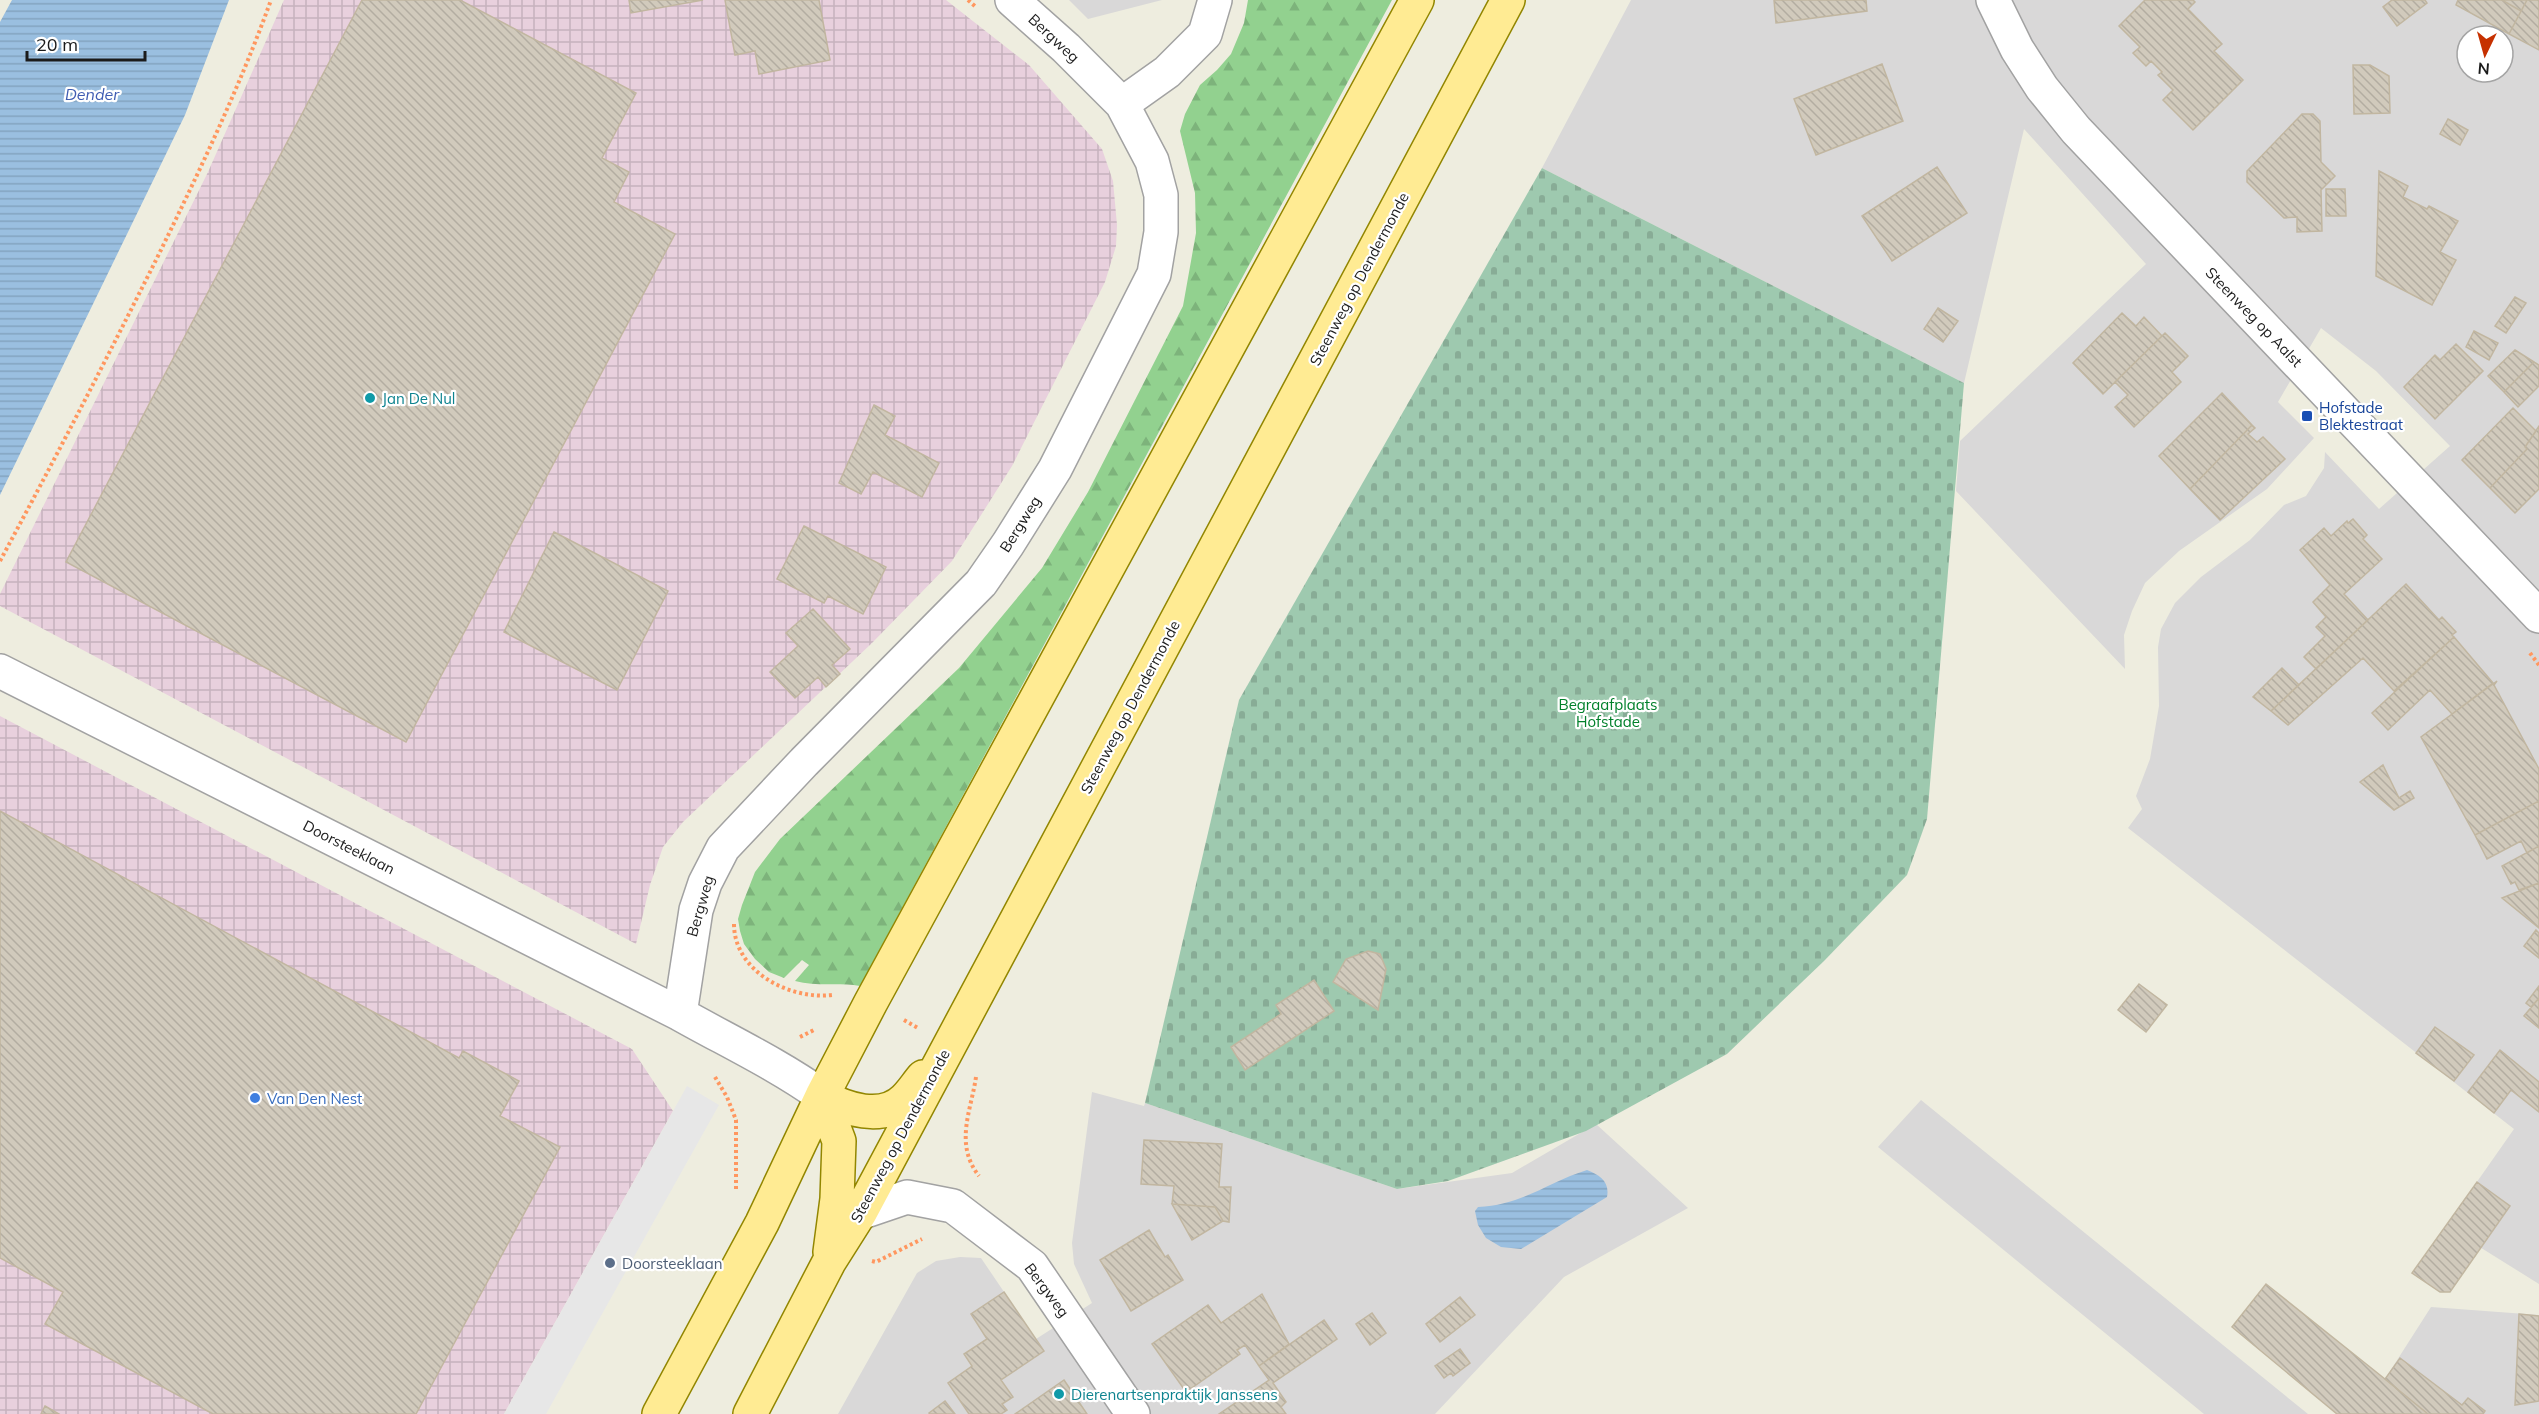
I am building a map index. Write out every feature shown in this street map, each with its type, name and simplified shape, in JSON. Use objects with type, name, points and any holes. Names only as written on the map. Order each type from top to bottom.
[{"type":"main road","points":[[660,1414],[762,1224],[822,1096],[871,1002],[1417,0]]},
{"type":"main road","name":"Steenweg op Dendermonde","points":[[750,1414],[829,1262],[860,1213],[1509,0]]},
{"type":"main road","points":[[822,1096],[842,1107],[863,1111],[882,1110],[904,1101],[949,1045]]},
{"type":"main road","points":[[822,1096],[839,1141],[837,1199],[829,1262]]},
{"type":"street","points":[[1122,105],[1167,72],[1205,34],[1215,0]]},
{"type":"street","name":"Steenweg op Aalst","points":[[1993,0],[2017,49],[2042,88],[2076,130],[2539,616]]},
{"type":"street","name":"Bergweg","points":[[680,1014],[696,910],[705,883],[723,849],[797,769],[981,583],[1055,469],[1154,274],[1161,232],[1161,195],[1152,161],[1122,105],[1066,48],[998,7]]},
{"type":"street","name":"Doorsteeklaan","points":[[0,671],[680,1014],[758,1058],[785,1070],[822,1096]]},
{"type":"street","name":"Bergweg","points":[[860,1213],[907,1197],[953,1206],[1032,1266],[1133,1414]]},
{"type":"path","points":[[0,561],[82,410],[201,168],[271,0]]},
{"type":"path","points":[[968,0],[998,7]]},
{"type":"path","points":[[734,916],[734,939],[742,955],[783,990],[829,996],[850,989],[871,1002]]},
{"type":"shaded area","points":[[284,0],[946,0],[1029,65],[1102,149],[1113,181],[1117,225],[1116,246],[1105,282],[1012,466],[952,561],[872,643],[683,822],[663,847],[650,885],[636,944],[0,606],[0,594],[208,172]]},
{"type":"shaded area","points":[[1069,0],[1162,0],[1088,19]]},
{"type":"shaded area","points":[[1631,0],[2539,0],[2539,1284],[2446,1226],[2514,1129],[2128,828],[2142,809],[2136,796],[2150,759],[2159,706],[2158,647],[2161,629],[2175,603],[2201,577],[2250,540],[2284,505],[2306,496],[2324,468],[2325,452],[2379,509],[2450,446],[2376,371],[2321,328],[2278,402],[2314,438],[2267,489],[2179,551],[2145,583],[2124,635],[2125,669],[1956,491],[1960,441],[2146,264],[2024,129],[1964,383],[1542,168]]},
{"type":"shaded area","name":"Van Den Nest","points":[[0,716],[632,1049],[673,1111],[504,1414],[0,1414]]},
{"type":"shaded area","name":"Doorsteeklaan","points":[[687,1086],[719,1105],[546,1414],[504,1414]]},
{"type":"shaded area","points":[[1092,1092],[1144,1106],[1145,1103],[1397,1189],[1512,1173],[1596,1124],[1688,1208],[1564,1277],[1435,1414],[838,1414],[917,1273],[936,1261],[960,1257],[981,1258],[1036,1339],[1092,1303],[1074,1264],[1072,1243]]},
{"type":"shaded area","points":[[1921,1100],[2308,1414],[2204,1414],[1878,1147]]},
{"type":"shaded area","points":[[2431,1307],[2539,1315],[2539,1414],[2428,1414],[2385,1379]]},
{"type":"green space","points":[[1248,0],[1392,0],[860,986],[795,981],[809,965],[802,960],[784,978],[769,972],[744,944],[738,919],[755,872],[780,839],[959,668],[1042,568],[1088,492],[1183,306],[1196,233],[1195,193],[1180,131],[1185,114],[1200,85],[1231,54],[1244,23]]},
{"type":"green space","name":"Begraafplaats Hofstade","points":[[1542,168],[1964,383],[1927,819],[1907,875],[1824,961],[1727,1054],[1586,1131],[1448,1181],[1397,1189],[1145,1103],[1239,700]]},
{"type":"water","name":"Dender","points":[[12,0],[229,0],[185,115],[0,495],[0,22]]},
{"type":"water","points":[[1587,1170],[1603,1180],[1607,1187],[1607,1197],[1521,1249],[1501,1247],[1486,1238],[1478,1225],[1475,1211],[1478,1207],[1522,1198]]},
{"type":"building","name":"Jan De Nul","points":[[362,0],[460,0],[636,93],[602,158],[629,172],[614,202],[675,234],[406,742],[66,562]]},
{"type":"building","points":[[629,0],[703,0],[631,13]]},
{"type":"building","points":[[725,0],[819,0],[830,60],[759,74],[755,51],[735,55]]},
{"type":"building","points":[[1774,0],[1866,0],[1867,11],[1776,23]]},
{"type":"building","points":[[2145,0],[2193,0],[2195,2],[2188,9],[2222,44],[2214,51],[2243,80],[2193,130],[2163,100],[2173,90],[2158,75],[2162,72],[2151,61],[2146,66],[2133,53],[2140,47],[2119,26]]},
{"type":"building","points":[[2392,0],[2425,0],[2427,3],[2397,26],[2383,7]]},
{"type":"building","points":[[2458,0],[2502,0],[2521,11],[2514,24],[2491,24],[2456,5]]},
{"type":"building","points":[[2502,0],[2527,0],[2521,11]]},
{"type":"building","points":[[2527,0],[2539,0],[2539,50],[2515,37],[2514,24]]},
{"type":"building","points":[[1882,64],[1903,121],[1816,155],[1794,99]]},
{"type":"building","points":[[2353,65],[2370,65],[2389,76],[2390,113],[2354,114]]},
{"type":"building","points":[[2302,114],[2313,114],[2320,121],[2321,162],[2335,176],[2321,190],[2322,231],[2297,232],[2297,217],[2284,218],[2247,182],[2247,171]]},
{"type":"building","points":[[2448,119],[2468,130],[2460,145],[2440,134]]},
{"type":"building","points":[[1937,167],[1967,213],[1892,261],[1862,216]]},
{"type":"building","points":[[2379,171],[2408,186],[2403,197],[2427,209],[2429,206],[2458,221],[2440,252],[2456,260],[2432,305],[2376,276]]},
{"type":"building","points":[[2326,189],[2345,189],[2346,216],[2326,216]]},
{"type":"building","points":[[2515,297],[2526,303],[2506,333],[2495,326]]},
{"type":"building","points":[[1938,308],[1958,321],[1943,342],[1924,329]]},
{"type":"building","points":[[2122,313],[2136,326],[2144,317],[2162,336],[2103,394],[2073,363]]},
{"type":"building","points":[[2474,331],[2498,343],[2489,360],[2466,347]]},
{"type":"building","points":[[2165,333],[2188,356],[2172,372],[2181,382],[2134,427],[2115,407],[2128,395],[2115,382]]},
{"type":"building","points":[[2456,344],[2483,371],[2435,419],[2404,387],[2435,355],[2440,360]]},
{"type":"building","points":[[2515,350],[2534,362],[2504,392],[2488,376]]},
{"type":"building","points":[[2534,362],[2539,365],[2539,386],[2518,407],[2504,392]]},
{"type":"building","points":[[2222,393],[2252,425],[2190,489],[2159,456]]},
{"type":"building","points":[[874,405],[895,416],[885,435],[939,463],[922,497],[873,472],[861,494],[839,483]]},
{"type":"building","points":[[2513,408],[2536,431],[2525,447],[2527,449],[2490,488],[2462,460]]},
{"type":"building","points":[[2252,425],[2255,428],[2248,434],[2257,442],[2263,437],[2285,459],[2220,520],[2190,489]]},
{"type":"building","points":[[2539,426],[2539,489],[2515,513],[2490,488],[2527,449],[2525,447]]},
{"type":"building","points":[[2353,519],[2367,535],[2363,539],[2382,559],[2344,594],[2368,620],[2316,669],[2304,657],[2325,636],[2316,627],[2326,617],[2313,602],[2330,585],[2300,550],[2324,528],[2331,536],[2347,521],[2348,523]]},
{"type":"building","points":[[804,526],[886,567],[863,614],[828,596],[824,603],[777,579]]},
{"type":"building","points":[[554,532],[668,591],[617,690],[504,632]]},
{"type":"building","points":[[2406,584],[2439,620],[2442,617],[2456,632],[2452,635],[2454,637],[2394,691],[2363,658],[2288,725],[2271,711]]},
{"type":"building","points":[[813,609],[850,649],[832,665],[840,674],[826,687],[818,677],[795,698],[770,672],[798,646],[786,633]]},
{"type":"building","points":[[2454,637],[2493,683],[2452,714],[2430,690],[2388,730],[2372,713]]},
{"type":"building","points":[[2282,668],[2299,685],[2271,711],[2253,697]]},
{"type":"building","points":[[2497,681],[2494,685],[2539,769],[2539,801],[2475,835],[2421,737]]},
{"type":"building","points":[[2383,765],[2399,798],[2410,791],[2414,798],[2394,810],[2360,782]]},
{"type":"building","points":[[2539,801],[2539,846],[2527,853],[2521,841],[2487,859],[2475,835]]},
{"type":"building","name":"Van Den Nest","points":[[0,811],[459,1058],[463,1051],[519,1081],[500,1116],[560,1147],[416,1414],[213,1414],[45,1324],[63,1292],[0,1258]]},
{"type":"building","points":[[2539,846],[2539,883],[2519,890],[2515,882],[2511,884],[2502,866]]},
{"type":"building","points":[[2539,883],[2539,928],[2502,898]]},
{"type":"building","points":[[2536,930],[2539,933],[2539,958],[2524,946]]},
{"type":"building","points":[[1368,951],[1380,954],[1386,969],[1378,1010],[1333,982],[1346,959]]},
{"type":"building","points":[[1314,980],[1334,1011],[1245,1070],[1231,1047],[1281,1014],[1276,1005]]},
{"type":"building","points":[[2139,984],[2167,1005],[2146,1032],[2118,1010]]},
{"type":"building","points":[[2539,986],[2539,998],[2531,1007],[2526,1003]]},
{"type":"building","points":[[2539,998],[2539,1028],[2524,1016]]},
{"type":"building","points":[[2435,1027],[2474,1055],[2454,1081],[2416,1053]]},
{"type":"building","points":[[2500,1050],[2539,1082],[2539,1112],[2511,1090],[2494,1113],[2468,1092]]},
{"type":"building","points":[[1144,1140],[1222,1144],[1219,1187],[1231,1187],[1229,1222],[1223,1221],[1215,1207],[1172,1204],[1174,1186],[1141,1184]]},
{"type":"building","points":[[2477,1182],[2510,1206],[2450,1292],[2440,1292],[2412,1273]]},
{"type":"building","points":[[1172,1204],[1215,1207],[1223,1221],[1192,1240]]},
{"type":"building","points":[[1149,1230],[1165,1257],[1168,1255],[1183,1280],[1131,1311],[1100,1260]]},
{"type":"building","points":[[2266,1284],[2428,1414],[2337,1414],[2232,1327]]},
{"type":"building","points":[[1004,1292],[1044,1351],[1001,1380],[1013,1397],[1002,1404],[1007,1410],[1001,1414],[969,1414],[948,1383],[972,1366],[964,1354],[987,1339],[971,1314]]},
{"type":"building","points":[[1262,1294],[1289,1344],[1259,1366],[1245,1345],[1237,1350],[1240,1354],[1186,1392],[1152,1344],[1208,1305],[1221,1323]]},
{"type":"building","points":[[1460,1297],[1475,1315],[1440,1342],[1426,1324]]},
{"type":"building","points":[[1372,1313],[1386,1333],[1370,1345],[1356,1324]]},
{"type":"building","points":[[2519,1314],[2539,1316],[2539,1401],[2515,1405]]},
{"type":"building","points":[[1324,1320],[1337,1339],[1273,1383],[1286,1402],[1281,1407],[1286,1414],[1219,1414],[1269,1380],[1259,1366]]},
{"type":"building","points":[[1460,1349],[1470,1363],[1453,1376],[1451,1373],[1444,1378],[1435,1366]]},
{"type":"building","points":[[2400,1358],[2462,1405],[2468,1398],[2485,1411],[2483,1414],[2428,1414],[2385,1379]]},
{"type":"building","name":"Dierenartsenpraktijk Janssens","points":[[1064,1380],[1087,1414],[1015,1414]]},
{"type":"building","points":[[945,1401],[955,1414],[929,1413]]},
{"type":"building","points":[[45,1406],[59,1414],[41,1414]]},
{"type":"place","name":"Jan De Nul","points":[[370,398]]},
{"type":"place","name":"Hofstade Blektestraat","points":[[2307,416]]},
{"type":"place","name":"Van Den Nest","points":[[255,1098]]},
{"type":"place","name":"Doorsteeklaan","points":[[610,1263]]},
{"type":"place","name":"Dierenartsenpraktijk Janssens","points":[[1059,1394]]}]
